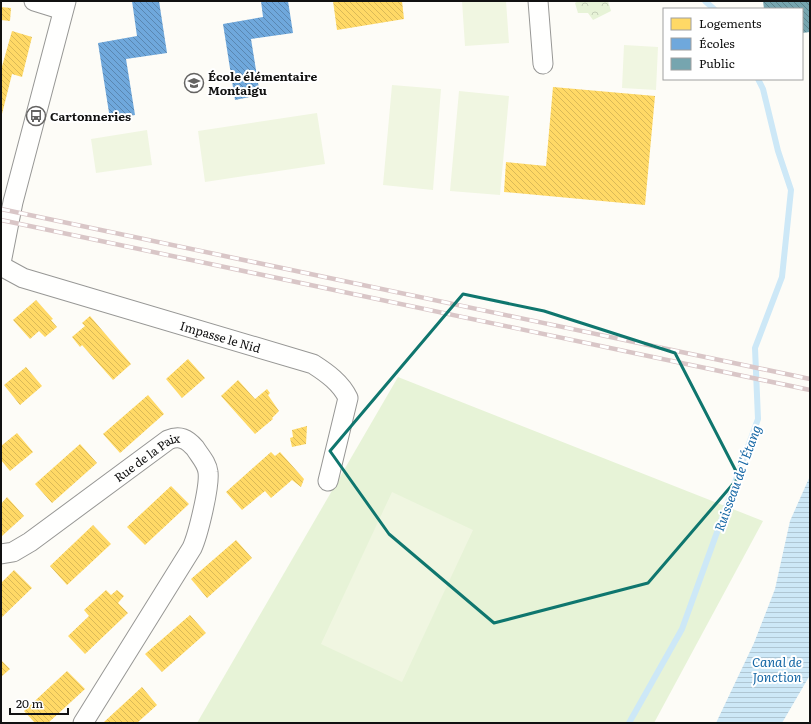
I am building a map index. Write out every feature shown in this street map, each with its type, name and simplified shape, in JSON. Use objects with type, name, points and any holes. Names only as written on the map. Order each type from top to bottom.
[{"type":"street","points":[[1,263],[13,202],[64,5],[34,1]]},
{"type":"street","points":[[538,1],[543,64]]},
{"type":"street","name":"Impasse le Nid","points":[[1,266],[23,278],[313,364],[322,369],[339,384],[348,398],[328,481]]},
{"type":"street","name":"Rue de la Paix","points":[[1,554],[13,552],[30,542],[168,440],[174,438],[185,438],[206,464],[208,478],[198,536],[83,723]]},
{"type":"highlighted area","points":[[463,294],[544,311],[675,353],[739,477],[648,583],[494,623],[389,534],[330,451]]},
{"type":"green space","points":[[462,1],[506,1],[509,43],[465,46]]},
{"type":"green space","points":[[578,1],[608,1],[611,11],[593,20],[588,13],[578,13],[575,3]]},
{"type":"green space","points":[[624,45],[658,47],[656,90],[622,88]]},
{"type":"green space","points":[[392,85],[441,89],[433,190],[383,185]]},
{"type":"green space","points":[[459,91],[509,96],[500,195],[450,191]]},
{"type":"green space","points":[[317,113],[325,164],[205,182],[198,131]]},
{"type":"green space","points":[[147,130],[152,165],[96,173],[91,139]]},
{"type":"green space","points":[[398,377],[763,521],[654,723],[197,723]]},
{"type":"green space","points":[[392,492],[473,530],[402,682],[321,644]]},
{"type":"water","name":"Canal de Jonction","points":[[810,476],[810,675],[782,723],[716,723],[754,643],[775,589],[790,521]]},
{"type":"building: Logements","points":[[333,1],[402,1],[404,19],[337,30]]},
{"type":"building: Logements","points":[[1,7],[11,8],[10,21],[1,20]]},
{"type":"building: Logements","points":[[12,31],[32,37],[22,77],[12,74],[2,114],[1,70]]},
{"type":"building: Logements","points":[[553,87],[655,96],[645,205],[504,192],[506,162],[546,166]]},
{"type":"building: Logements","points":[[36,300],[53,319],[51,320],[57,327],[45,337],[39,331],[30,339],[13,320]]},
{"type":"building: Logements","points":[[90,316],[131,364],[113,380],[82,345],[80,347],[72,337],[85,326],[82,323]]},
{"type":"building: Logements","points":[[188,359],[205,378],[182,398],[166,379]]},
{"type":"building: Logements","points":[[26,367],[42,386],[20,405],[4,385]]},
{"type":"building: Logements","points":[[238,380],[255,399],[267,389],[270,393],[268,395],[279,411],[272,418],[273,419],[255,434],[221,396]]},
{"type":"building: Logements","points":[[148,395],[164,414],[120,453],[103,434]]},
{"type":"building: Logements","points":[[307,426],[306,444],[292,447],[290,438],[293,437],[292,430]]},
{"type":"building: Logements","points":[[17,433],[33,452],[10,471],[1,460],[1,446]]},
{"type":"building: Logements","points":[[80,444],[97,463],[52,503],[35,484]]},
{"type":"building: Logements","points":[[271,452],[275,456],[280,452],[304,479],[301,487],[292,480],[271,498],[265,491],[242,510],[226,492]]},
{"type":"building: Logements","points":[[171,486],[189,504],[145,545],[127,527]]},
{"type":"building: Logements","points":[[7,497],[24,516],[2,536],[1,504]]},
{"type":"building: Logements","points":[[93,525],[111,544],[67,585],[50,566]]},
{"type":"building: Logements","points":[[236,540],[252,558],[207,598],[191,579]]},
{"type":"building: Logements","points":[[14,570],[32,588],[1,618],[1,583]]},
{"type":"building: Logements","points":[[106,590],[111,595],[117,590],[124,596],[118,603],[128,613],[85,654],[68,636],[89,616],[84,610]]},
{"type":"building: Logements","points":[[190,615],[206,633],[162,672],[145,654]]},
{"type":"building: Logements","points":[[1,660],[10,669],[1,677]]},
{"type":"building: Logements","points":[[67,671],[85,689],[48,723],[35,723],[24,711]]},
{"type":"building: Logements","points":[[142,687],[157,705],[137,723],[104,722]]},
{"type":"building: Écoles","points":[[132,1],[159,1],[167,53],[126,59],[135,115],[110,119],[98,43],[137,36]]},
{"type":"building: Écoles","points":[[261,1],[288,1],[293,33],[251,39],[260,95],[235,100],[223,24],[263,17]]},
{"type":"building: Public","points":[[763,1],[810,1],[810,32],[803,33],[803,8],[764,8]]},
{"type":"waterway","name":"Ruisseau de l'Étang","points":[[705,1],[713,8]]},
{"type":"waterway","name":"Ruisseau de l'Étang","points":[[629,723],[682,629],[758,419],[755,348],[782,277],[791,190],[778,151],[763,89],[758,80]]},
{"type":"railway","points":[[1,209],[810,379]]},
{"type":"railway","points":[[1,220],[810,390]]},
{"type":"place","name":"École élémentaire Montaigu","points":[[194,83]]},
{"type":"place","name":"Cartonneries","points":[[36,116]]}]
